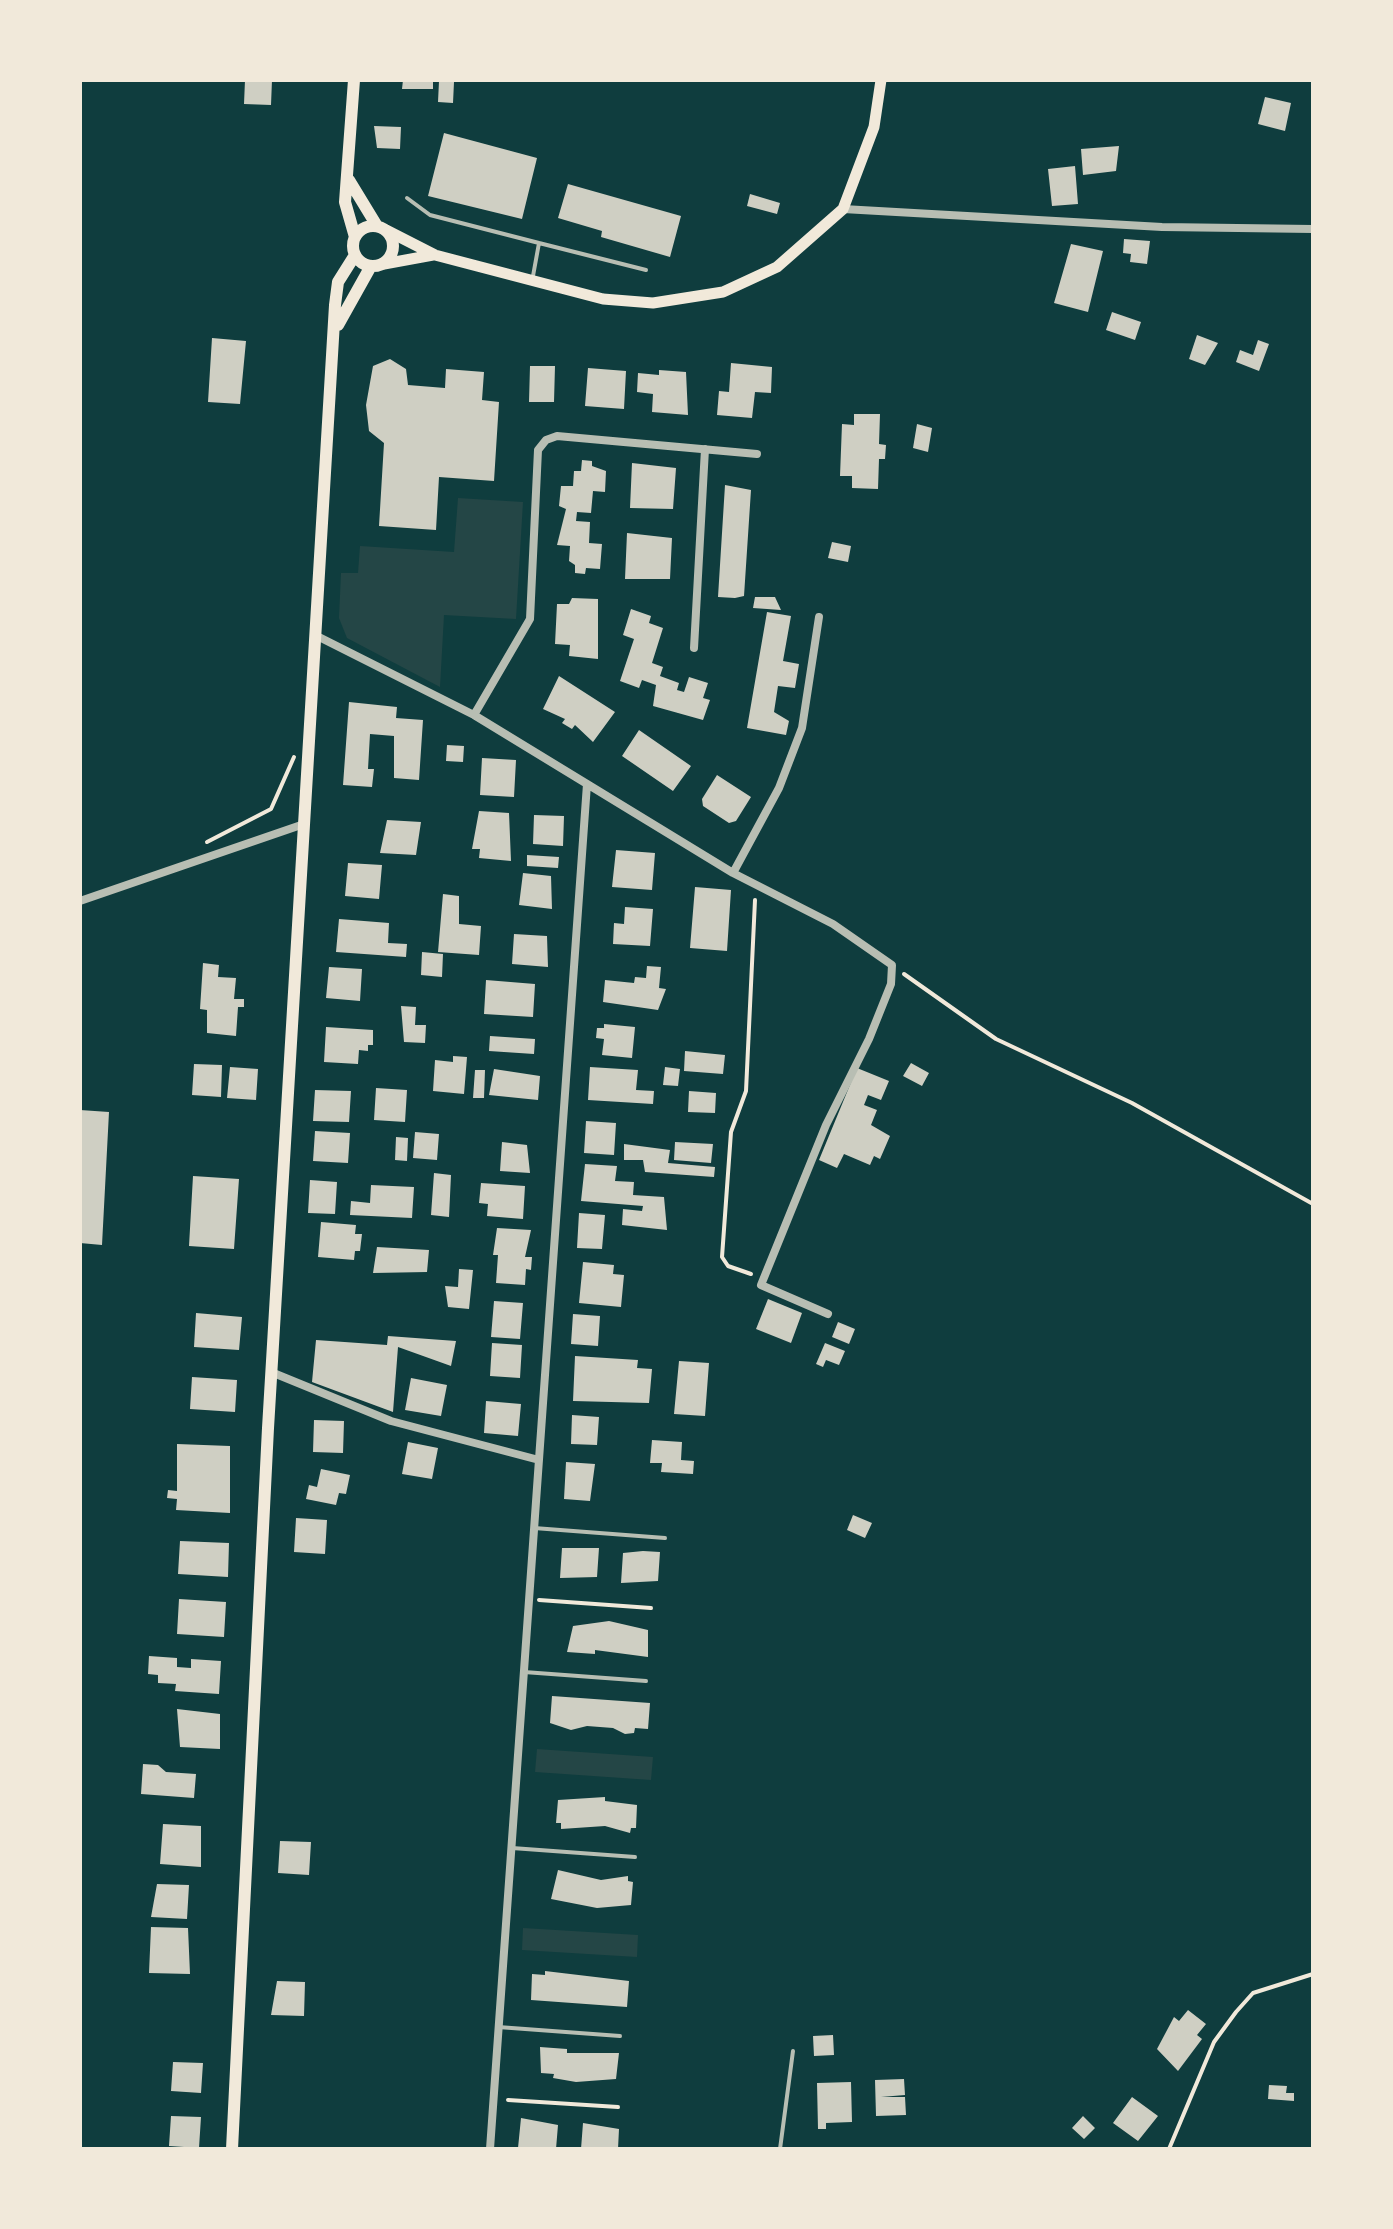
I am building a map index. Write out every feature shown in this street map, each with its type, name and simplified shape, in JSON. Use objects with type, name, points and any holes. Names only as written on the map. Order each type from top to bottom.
[{"type":"main road","points":[[232,2149],[271,1372],[338,282],[355,254],[355,236],[345,202],[354,80]]},
{"type":"main road","points":[[355,236],[364,228],[382,228],[435,255],[635,304],[706,296],[777,267],[842,210],[874,127],[882,80]]},
{"type":"main road","points":[[336,328],[377,265],[394,248],[348,178]]},
{"type":"main road","points":[[355,254],[377,265],[435,255]]},
{"type":"street","points":[[842,210],[1162,227],[1313,229]]},
{"type":"street","points":[[474,715],[530,619],[538,450],[546,440],[557,436],[757,454]]},
{"type":"street","points":[[694,648],[705,449]]},
{"type":"street","points":[[733,873],[780,788],[802,728],[819,616]]},
{"type":"street","points":[[317,636],[474,715],[733,873],[834,924],[892,965],[891,984],[869,1039],[826,1126],[761,1286],[828,1314]]},
{"type":"street","points":[[490,2149],[587,784]]},
{"type":"street","points":[[80,900],[304,824]]},
{"type":"street","points":[[271,1372],[391,1420],[538,1460]]},
{"type":"lane","points":[[407,198],[430,214],[646,270]]},
{"type":"lane","points":[[532,280],[540,243]]},
{"type":"lane","points":[[534,1528],[665,1538]]},
{"type":"lane","points":[[524,1672],[646,1681]]},
{"type":"lane","points":[[512,1848],[635,1858]]},
{"type":"lane","points":[[498,2027],[620,2036]]},
{"type":"lane","points":[[780,2149],[792,2050]]},
{"type":"path","points":[[192,848],[248,825],[271,809],[289,761],[295,756],[309,756]]},
{"type":"path","points":[[758,886],[751,936],[746,1091],[732,1132],[722,1256],[728,1266],[764,1279]]},
{"type":"path","points":[[892,965],[996,1040],[1149,1112],[1313,1204]]},
{"type":"path","points":[[529,1599],[651,1608]]},
{"type":"path","points":[[1169,2149],[1214,2042],[1236,2012],[1253,1993],[1313,1974]]},
{"type":"path","points":[[493,2099],[618,2107]]},
{"type":"shaded area","points":[[458,498],[523,502],[516,619],[444,615],[440,687],[347,638],[339,618],[341,573],[358,573],[360,546],[454,552]]},
{"type":"shaded area","points":[[537,1749],[653,1757],[651,1780],[535,1772]]},
{"type":"shaded area","points":[[523,1928],[638,1935],[637,1957],[522,1950]]},
{"type":"building","points":[[245,80],[272,80],[271,105],[244,104]]},
{"type":"building","points":[[403,80],[433,80],[433,89],[402,89]]},
{"type":"building","points":[[439,81],[454,82],[453,103],[438,102]]},
{"type":"building","points":[[1265,97],[1291,103],[1285,131],[1258,124]]},
{"type":"building","points":[[374,126],[401,127],[400,149],[377,148]]},
{"type":"building","points":[[444,133],[537,158],[522,219],[428,196]]},
{"type":"building","points":[[1119,146],[1116,171],[1083,175],[1081,149]]},
{"type":"building","points":[[1075,166],[1078,204],[1052,206],[1048,169]]},
{"type":"building","points":[[568,184],[681,216],[670,257],[601,237],[602,231],[558,218]]},
{"type":"building","points":[[750,194],[780,203],[777,214],[747,206]]},
{"type":"building","points":[[1124,239],[1150,241],[1147,264],[1130,262],[1131,254],[1123,253]]},
{"type":"building","points":[[1071,244],[1103,251],[1088,312],[1054,303]]},
{"type":"building","points":[[1112,312],[1141,322],[1135,340],[1106,330]]},
{"type":"building","points":[[1197,335],[1218,343],[1205,365],[1189,359]]},
{"type":"building","points":[[212,338],[246,341],[240,404],[208,402]]},
{"type":"building","points":[[1258,340],[1269,344],[1259,371],[1236,362],[1240,350],[1253,355]]},
{"type":"building","points":[[390,359],[406,369],[408,385],[445,388],[446,369],[484,372],[482,400],[499,402],[494,481],[439,477],[436,530],[379,526],[384,443],[369,431],[366,405],[373,366]]},
{"type":"building","points":[[731,363],[772,367],[771,393],[755,392],[752,418],[717,415],[719,391],[729,392]]},
{"type":"building","points":[[530,366],[555,366],[554,402],[529,402]]},
{"type":"building","points":[[588,368],[626,371],[624,409],[585,406]]},
{"type":"building","points":[[659,370],[686,372],[688,415],[652,412],[653,394],[637,392],[638,373],[659,375]]},
{"type":"building","points":[[854,414],[880,414],[879,444],[886,445],[885,459],[879,459],[878,489],[852,488],[852,476],[840,476],[842,424],[854,425]]},
{"type":"building","points":[[917,424],[932,428],[928,452],[913,448]]},
{"type":"building","points":[[582,460],[592,461],[592,466],[606,471],[605,492],[593,491],[591,513],[577,512],[576,521],[590,522],[589,543],[602,544],[600,569],[586,568],[585,574],[575,573],[575,565],[569,561],[570,546],[557,545],[566,509],[559,506],[561,486],[573,486],[574,471],[581,471]]},
{"type":"building","points":[[632,463],[676,468],[673,509],[630,508]]},
{"type":"building","points":[[725,485],[751,490],[744,596],[735,598],[718,597]]},
{"type":"building","points":[[627,533],[672,538],[670,579],[625,579]]},
{"type":"building","points":[[832,542],[851,546],[848,562],[828,558]]},
{"type":"building","points":[[755,597],[775,597],[781,610],[753,608]]},
{"type":"building","points":[[572,598],[598,599],[598,659],[569,656],[570,645],[555,644],[557,604],[569,604]]},
{"type":"building","points":[[631,609],[651,616],[649,623],[663,628],[652,663],[663,667],[660,676],[679,683],[677,690],[684,692],[689,677],[708,683],[703,698],[710,700],[703,720],[653,706],[656,685],[642,680],[639,688],[620,681],[634,639],[623,635]]},
{"type":"building","points":[[767,612],[791,616],[783,661],[799,664],[795,688],[778,686],[774,712],[789,721],[786,735],[747,728]]},
{"type":"building","points":[[559,676],[615,712],[593,742],[575,725],[572,729],[562,723],[565,719],[543,709]]},
{"type":"building","points":[[349,702],[397,707],[396,718],[423,720],[419,780],[394,778],[394,736],[370,734],[368,769],[374,769],[372,787],[343,785]]},
{"type":"building","points":[[639,730],[691,766],[673,791],[622,756]]},
{"type":"building","points":[[447,745],[464,746],[463,762],[446,761]]},
{"type":"building","points":[[482,758],[516,760],[514,797],[480,795]]},
{"type":"building","points":[[717,775],[751,797],[736,821],[729,823],[703,806],[702,799]]},
{"type":"building","points":[[479,811],[509,813],[511,861],[479,858],[480,849],[472,849]]},
{"type":"building","points":[[534,815],[564,816],[563,846],[533,844]]},
{"type":"building","points":[[387,820],[421,822],[416,855],[380,853]]},
{"type":"building","points":[[616,850],[655,853],[652,890],[612,887]]},
{"type":"building","points":[[527,855],[559,857],[558,868],[527,866]]},
{"type":"building","points":[[348,863],[382,865],[379,899],[345,896]]},
{"type":"building","points":[[523,873],[551,876],[552,909],[519,905]]},
{"type":"building","points":[[695,887],[731,890],[727,951],[690,948]]},
{"type":"building","points":[[443,894],[459,896],[459,924],[481,926],[479,955],[438,952]]},
{"type":"building","points":[[625,907],[653,909],[650,946],[613,944],[614,923],[624,924]]},
{"type":"building","points":[[339,919],[389,923],[388,943],[407,944],[406,957],[336,952]]},
{"type":"building","points":[[514,934],[547,936],[548,967],[512,964]]},
{"type":"building","points":[[422,952],[443,954],[442,977],[421,975]]},
{"type":"building","points":[[203,963],[219,965],[218,977],[236,978],[234,999],[244,999],[244,1007],[238,1007],[236,1036],[207,1033],[207,1010],[200,1009]]},
{"type":"building","points":[[647,966],[661,967],[659,988],[666,989],[658,1010],[603,1002],[605,980],[634,983],[635,977],[646,978]]},
{"type":"building","points":[[329,967],[362,969],[360,1001],[326,998]]},
{"type":"building","points":[[486,980],[535,984],[533,1017],[484,1014]]},
{"type":"building","points":[[401,1006],[416,1007],[415,1025],[426,1025],[425,1043],[404,1042]]},
{"type":"building","points":[[604,1024],[635,1027],[632,1058],[602,1055],[604,1039],[596,1038],[597,1028],[604,1028]]},
{"type":"building","points":[[326,1027],[373,1030],[373,1045],[368,1045],[368,1051],[359,1050],[358,1064],[324,1062]]},
{"type":"building","points":[[490,1036],[535,1039],[534,1054],[489,1051]]},
{"type":"building","points":[[685,1051],[725,1055],[723,1074],[684,1071]]},
{"type":"building","points":[[453,1056],[467,1057],[464,1094],[433,1091],[435,1060],[453,1062]]},
{"type":"building","points":[[911,1063],[929,1073],[922,1086],[903,1076]]},
{"type":"building","points":[[194,1064],[222,1065],[221,1097],[192,1095]]},
{"type":"building","points":[[230,1067],[258,1069],[256,1100],[227,1098]]},
{"type":"building","points":[[590,1067],[638,1070],[636,1090],[654,1091],[653,1104],[588,1100]]},
{"type":"building","points":[[665,1067],[680,1069],[678,1086],[663,1085]]},
{"type":"building","points":[[857,1068],[889,1081],[881,1100],[868,1095],[864,1105],[877,1110],[871,1125],[890,1136],[880,1159],[874,1156],[870,1165],[844,1154],[837,1168],[819,1160]]},
{"type":"building","points":[[494,1069],[540,1076],[538,1100],[489,1095]]},
{"type":"building","points":[[475,1070],[485,1070],[484,1098],[473,1098]]},
{"type":"building","points":[[376,1088],[407,1090],[405,1122],[374,1120]]},
{"type":"building","points":[[315,1090],[351,1091],[349,1122],[313,1121]]},
{"type":"building","points":[[689,1091],[716,1093],[715,1113],[688,1112]]},
{"type":"building","points":[[80,1110],[109,1112],[102,1245],[80,1243]]},
{"type":"building","points":[[586,1121],[616,1123],[614,1155],[584,1153]]},
{"type":"building","points":[[315,1131],[350,1133],[348,1163],[313,1161]]},
{"type":"building","points":[[415,1132],[439,1134],[437,1160],[413,1158]]},
{"type":"building","points":[[396,1137],[408,1138],[407,1161],[395,1160]]},
{"type":"building","points":[[502,1142],[527,1145],[530,1173],[500,1171]]},
{"type":"building","points":[[675,1142],[713,1144],[711,1163],[674,1160]]},
{"type":"building","points":[[624,1144],[670,1150],[668,1163],[715,1167],[714,1177],[645,1172],[643,1160],[624,1160]]},
{"type":"building","points":[[585,1164],[617,1166],[615,1181],[634,1182],[633,1195],[664,1197],[667,1230],[622,1225],[623,1209],[642,1211],[643,1206],[581,1201]]},
{"type":"building","points":[[434,1173],[451,1175],[449,1217],[431,1215]]},
{"type":"building","points":[[193,1176],[239,1179],[234,1249],[189,1246]]},
{"type":"building","points":[[310,1180],[337,1182],[335,1214],[308,1213]]},
{"type":"building","points":[[481,1183],[525,1186],[523,1219],[487,1216],[488,1204],[479,1203]]},
{"type":"building","points":[[371,1185],[414,1187],[412,1218],[350,1215],[351,1201],[370,1203]]},
{"type":"building","points":[[579,1213],[605,1215],[602,1249],[577,1248]]},
{"type":"building","points":[[321,1222],[356,1225],[355,1234],[362,1234],[360,1251],[355,1251],[354,1260],[318,1257]]},
{"type":"building","points":[[497,1228],[531,1230],[525,1257],[532,1257],[531,1270],[526,1269],[525,1285],[496,1283],[498,1255],[493,1255]]},
{"type":"building","points":[[377,1247],[429,1250],[427,1272],[373,1273]]},
{"type":"building","points":[[583,1262],[614,1265],[613,1274],[624,1275],[621,1307],[579,1303]]},
{"type":"building","points":[[459,1269],[473,1270],[469,1309],[448,1307],[445,1286],[458,1287]]},
{"type":"building","points":[[768,1299],[802,1313],[791,1343],[756,1329]]},
{"type":"building","points":[[494,1301],[523,1303],[520,1339],[491,1337]]},
{"type":"building","points":[[196,1313],[242,1317],[239,1350],[194,1347]]},
{"type":"building","points":[[573,1314],[600,1316],[598,1346],[571,1344]]},
{"type":"building","points":[[838,1322],[855,1329],[849,1344],[832,1337]]},
{"type":"building","points":[[388,1336],[456,1341],[451,1366],[398,1347],[393,1412],[312,1382],[316,1340],[387,1345]]},
{"type":"building","points":[[492,1343],[522,1345],[520,1378],[490,1376]]},
{"type":"building","points":[[825,1343],[845,1351],[839,1365],[826,1360],[823,1367],[816,1364]]},
{"type":"building","points":[[575,1356],[638,1360],[637,1368],[652,1369],[649,1403],[573,1401]]},
{"type":"building","points":[[679,1361],[709,1363],[705,1416],[674,1414]]},
{"type":"building","points":[[192,1377],[237,1380],[235,1412],[190,1409]]},
{"type":"building","points":[[411,1378],[447,1385],[441,1416],[405,1410]]},
{"type":"building","points":[[486,1401],[521,1404],[518,1436],[484,1433]]},
{"type":"building","points":[[572,1415],[599,1417],[597,1445],[571,1444]]},
{"type":"building","points":[[314,1420],[344,1421],[343,1453],[313,1452]]},
{"type":"building","points":[[652,1440],[682,1442],[681,1460],[694,1461],[693,1474],[661,1472],[662,1463],[650,1463]]},
{"type":"building","points":[[408,1442],[438,1448],[432,1479],[402,1474]]},
{"type":"building","points":[[177,1444],[230,1446],[230,1513],[176,1510],[177,1499],[167,1498],[168,1490],[177,1491]]},
{"type":"building","points":[[566,1462],[595,1464],[590,1501],[564,1499]]},
{"type":"building","points":[[321,1469],[350,1475],[346,1494],[339,1493],[336,1505],[306,1499],[309,1485],[317,1487]]},
{"type":"building","points":[[853,1515],[872,1523],[865,1538],[847,1530]]},
{"type":"building","points":[[296,1518],[327,1520],[325,1554],[294,1552]]},
{"type":"building","points":[[180,1541],[229,1543],[228,1577],[178,1574]]},
{"type":"building","points":[[562,1548],[599,1548],[597,1577],[560,1578]]},
{"type":"building","points":[[660,1552],[658,1581],[621,1583],[623,1553]]},
{"type":"building","points":[[179,1599],[226,1602],[224,1637],[177,1634]]},
{"type":"building","points":[[609,1621],[648,1630],[648,1657],[595,1650],[595,1654],[567,1652],[573,1626]]},
{"type":"building","points":[[149,1656],[177,1658],[177,1667],[191,1668],[191,1659],[221,1661],[219,1694],[175,1691],[176,1684],[158,1683],[158,1675],[148,1674]]},
{"type":"building","points":[[552,1696],[650,1703],[648,1729],[635,1728],[634,1733],[625,1734],[613,1728],[587,1726],[571,1730],[550,1723]]},
{"type":"building","points":[[177,1709],[220,1714],[220,1749],[180,1747]]},
{"type":"building","points":[[143,1764],[158,1765],[166,1772],[196,1774],[194,1798],[141,1794]]},
{"type":"building","points":[[605,1797],[605,1801],[637,1805],[636,1828],[631,1828],[630,1833],[605,1826],[561,1829],[561,1823],[556,1823],[558,1800]]},
{"type":"building","points":[[163,1824],[201,1826],[201,1867],[160,1864]]},
{"type":"building","points":[[280,1841],[311,1842],[309,1875],[278,1873]]},
{"type":"building","points":[[558,1870],[601,1880],[628,1876],[628,1881],[633,1882],[631,1905],[597,1908],[551,1899]]},
{"type":"building","points":[[157,1884],[189,1885],[187,1919],[151,1917]]},
{"type":"building","points":[[151,1927],[188,1928],[190,1974],[149,1973]]},
{"type":"building","points":[[545,1971],[629,1981],[627,2007],[531,2000],[532,1974],[545,1975]]},
{"type":"building","points":[[277,1981],[305,1982],[304,2016],[271,2015]]},
{"type":"building","points":[[1188,2010],[1206,2024],[1197,2035],[1202,2039],[1178,2071],[1157,2049],[1174,2017],[1179,2021]]},
{"type":"building","points":[[833,2035],[834,2055],[814,2056],[813,2036]]},
{"type":"building","points":[[540,2047],[567,2049],[567,2053],[619,2053],[616,2079],[576,2082],[541,2073]]},
{"type":"building","points":[[173,2062],[203,2063],[201,2093],[171,2091]]},
{"type":"building","points":[[904,2079],[905,2095],[881,2097],[905,2097],[906,2115],[876,2116],[875,2080]]},
{"type":"building","points":[[851,2082],[852,2122],[826,2123],[826,2129],[818,2129],[817,2083]]},
{"type":"building","points":[[1269,2085],[1287,2086],[1286,2093],[1294,2093],[1294,2101],[1268,2099]]},
{"type":"building","points":[[1132,2097],[1158,2116],[1138,2141],[1113,2123]]},
{"type":"building","points":[[171,2116],[201,2117],[199,2148],[169,2146]]},
{"type":"building","points":[[1083,2116],[1095,2128],[1084,2139],[1072,2128]]},
{"type":"building","points":[[521,2118],[558,2125],[556,2149],[518,2148]]},
{"type":"building","points":[[583,2123],[619,2129],[618,2149],[581,2149]]}]
